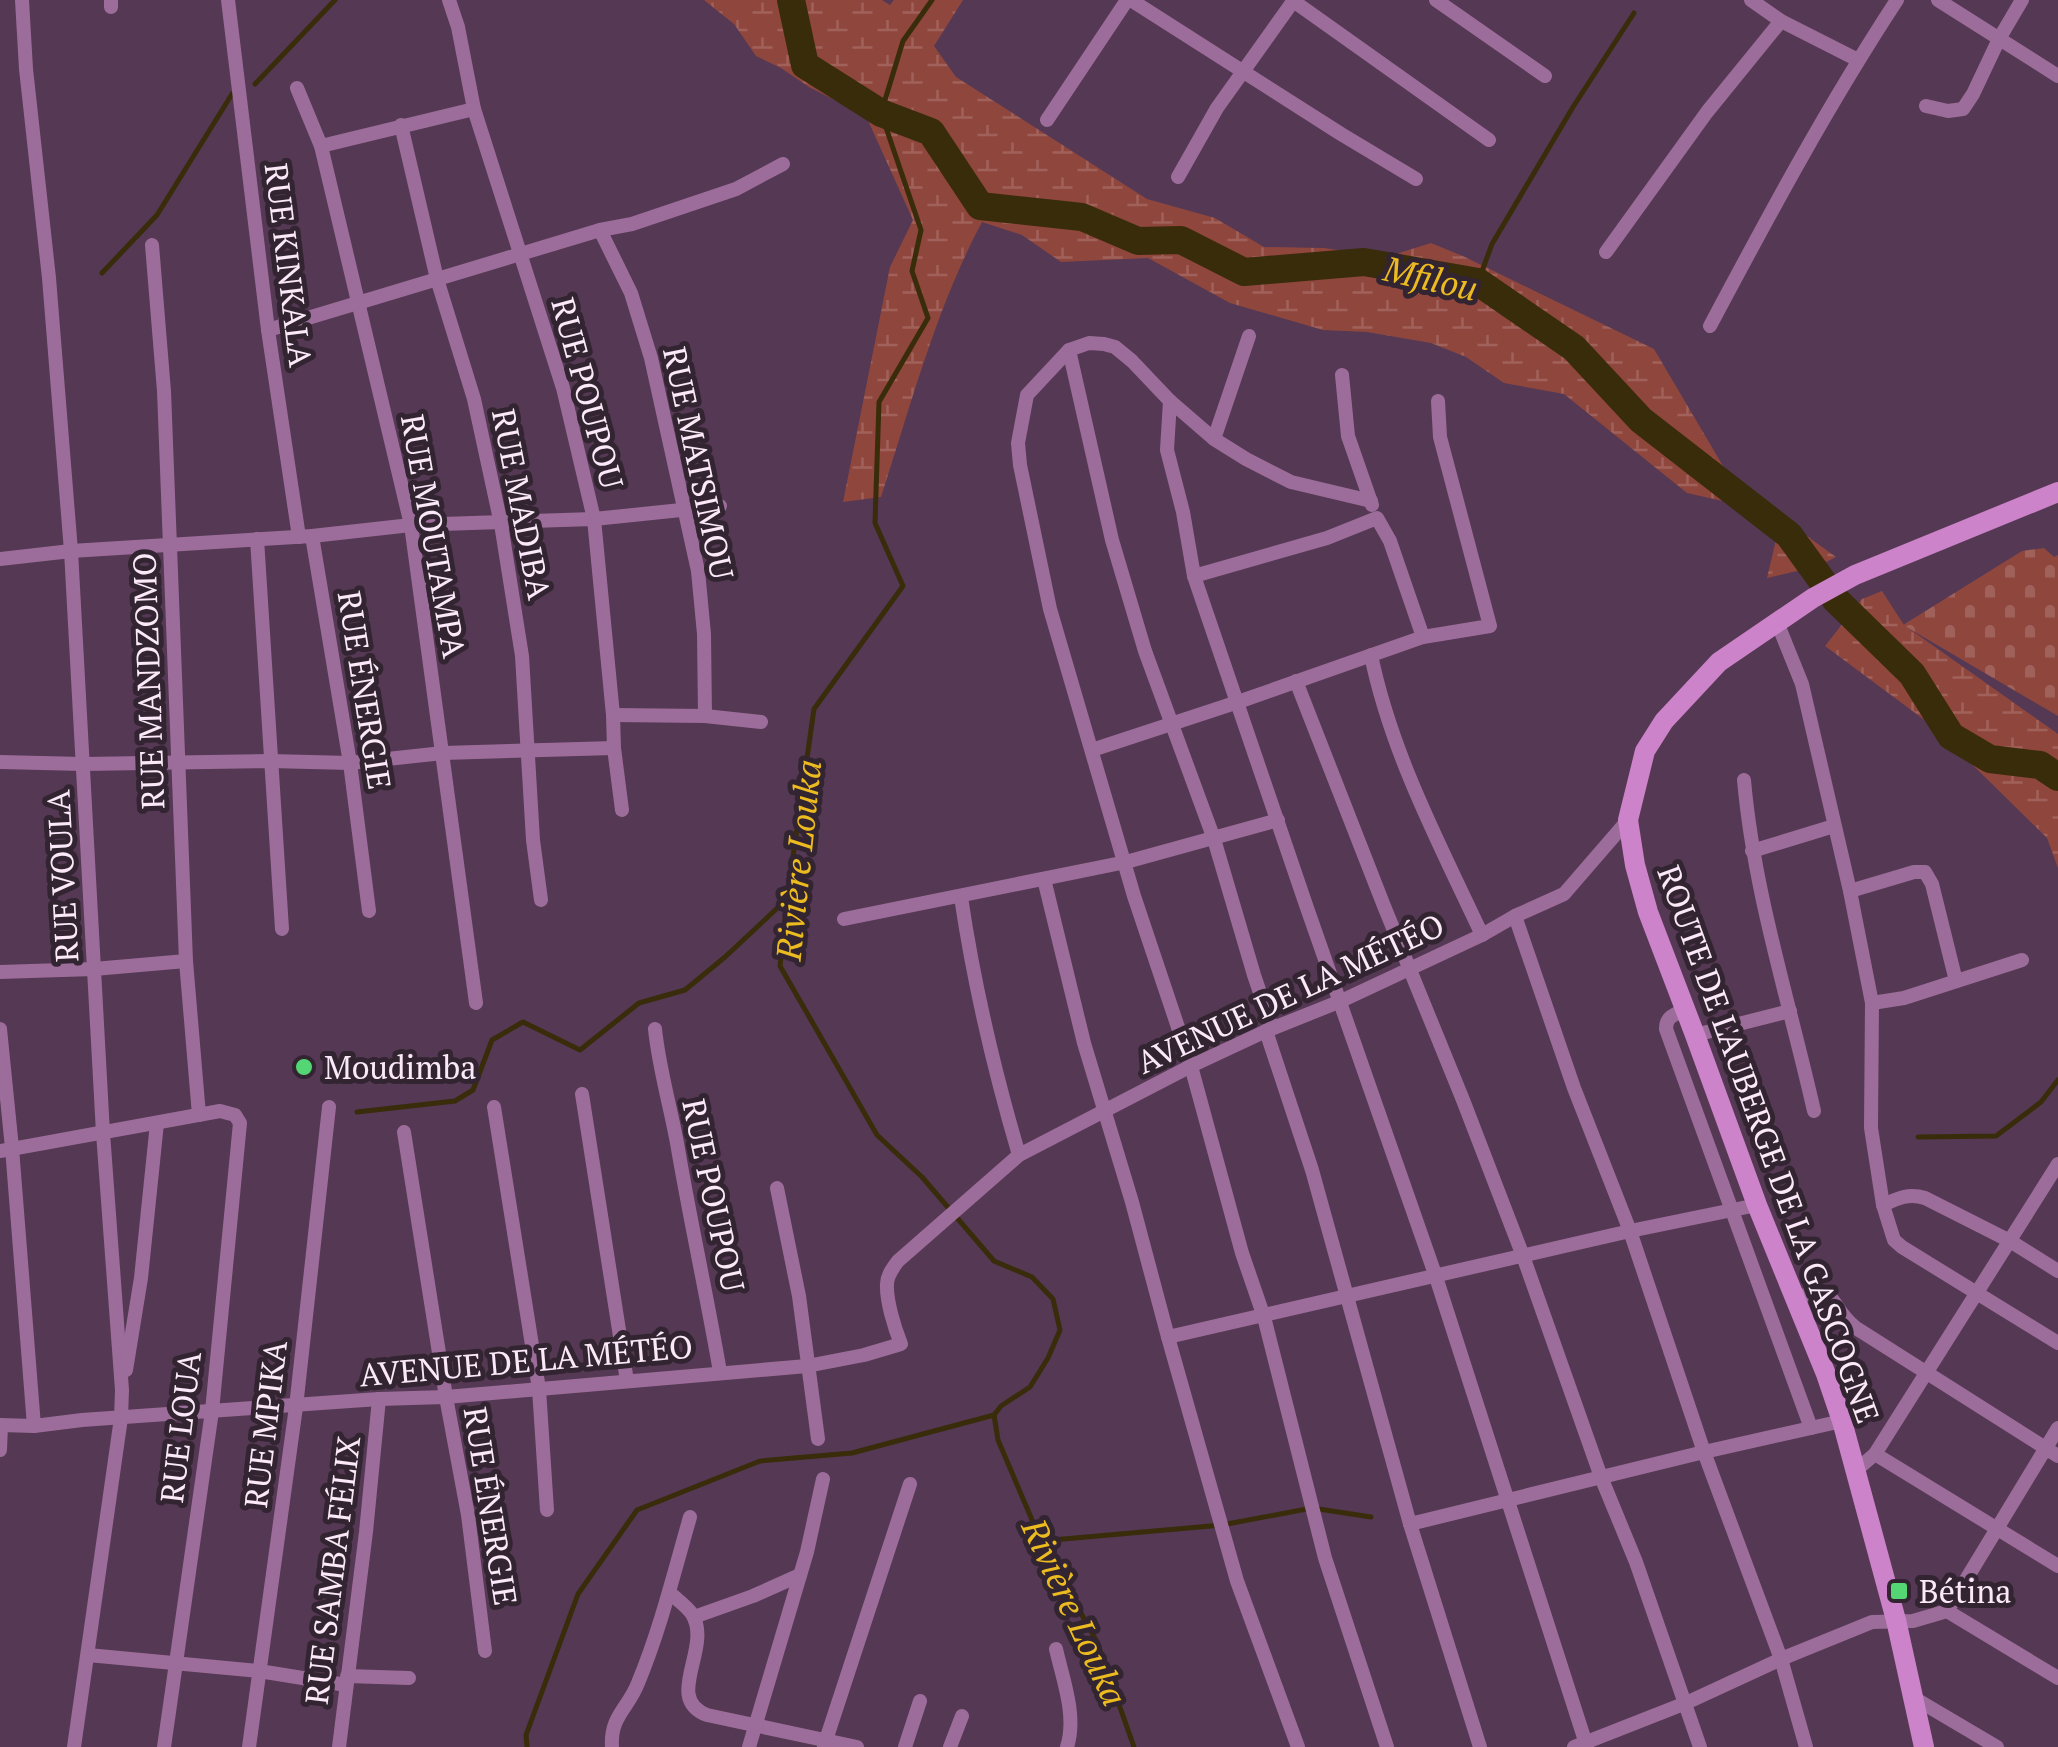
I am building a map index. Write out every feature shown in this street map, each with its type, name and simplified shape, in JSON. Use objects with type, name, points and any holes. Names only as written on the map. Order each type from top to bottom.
[{"type":"street","name":"RUE VOULA","points":[[22,0],[71,551],[103,1133],[122,1390],[74,1747]]},
{"type":"street","name":"RUE KINKALA","points":[[228,0],[268,330],[306,536]]},
{"type":"street","name":"RUE POUPOU","points":[[449,0],[474,108],[563,388],[594,519],[622,810]]},
{"type":"street","points":[[1047,120],[1129,0],[1416,179]]},
{"type":"street","points":[[1178,177],[1218,108],[1293,0],[1489,140]]},
{"type":"street","points":[[1436,0],[1545,76]]},
{"type":"street","points":[[1751,0],[1780,21],[1858,60]]},
{"type":"street","points":[[1710,326],[1784,187],[1897,0]]},
{"type":"street","points":[[1938,0],[2058,76]]},
{"type":"street","points":[[1926,106],[1948,111],[1963,109],[2022,0]]},
{"type":"street","points":[[1606,252],[1707,112],[1780,21]]},
{"type":"street","name":"RUE MOUTAMPA","points":[[298,88],[321,146],[410,525],[476,1002]]},
{"type":"street","points":[[321,146],[474,108]]},
{"type":"street","name":"RUE MADIBA","points":[[401,126],[437,279],[474,399],[501,524],[522,656],[540,900]]},
{"type":"street","points":[[268,330],[600,230],[632,224],[736,189],[783,164]]},
{"type":"street","name":"RUE MATSIMOU","points":[[600,230],[631,293],[651,358],[698,571],[705,716]]},
{"type":"street","name":"RUE MANDZOMO","points":[[152,245],[172,545],[186,961],[199,1115]]},
{"type":"street","points":[[1214,439],[1249,336]]},
{"type":"street","points":[[1371,501],[1290,482],[1246,459],[1214,439],[1115,347],[1089,343],[1069,350],[1027,396],[1018,443],[1020,465],[1050,610],[1264,1317],[1325,1558],[1387,1747]]},
{"type":"street","points":[[1069,350],[1112,540],[1145,651],[1214,839],[1312,1170],[1410,1524],[1480,1747]]},
{"type":"street","points":[[1342,376],[1348,436],[1423,637]]},
{"type":"street","points":[[1170,401],[1167,450],[1194,576],[1436,1277],[1582,1745],[1872,1622],[1913,1621],[1947,1611],[2052,1452],[2058,1428]]},
{"type":"street","points":[[1092,750],[1423,637],[1490,626],[1440,437],[1438,401]]},
{"type":"street","name":"ROUTE DE L'AUBERGE DE LA GASCOGNE","points":[[1924,1747],[1896,1620],[1842,1421],[1796,1297],[1756,1205],[1648,912],[1634,864],[1628,820],[1645,751],[1664,721],[1718,662],[1813,598],[1855,576],[2058,492]]},
{"type":"street","points":[[0,559],[410,525],[594,519],[720,506]]},
{"type":"street","points":[[1194,576],[1327,538],[1377,518]]},
{"type":"street","name":"RUE ÉNERGIE","points":[[306,536],[350,763],[369,911]]},
{"type":"street","points":[[257,540],[282,929]]},
{"type":"street","points":[[1777,622],[1802,684],[1872,1003],[1871,1128],[1883,1205],[1894,1240],[2058,1343]]},
{"type":"street","points":[[1371,654],[1390,725],[1482,935]]},
{"type":"street","points":[[1296,681],[1464,1100],[1636,1562],[1700,1747]]},
{"type":"street","points":[[613,716],[705,716],[761,722]]},
{"type":"street","points":[[0,762],[350,763],[443,753],[614,748]]},
{"type":"street","points":[[1744,780],[1752,851],[1768,928],[1814,1111]]},
{"type":"street","points":[[844,919],[1126,862],[1278,820]]},
{"type":"street","name":"AVENUE DE LA MÉTÉO","points":[[1,1425],[34,1426],[446,1397],[808,1366],[864,1356],[902,1344],[888,1289],[891,1270],[1019,1155],[1191,1066],[1341,1001],[1564,894],[1628,820]]},
{"type":"street","points":[[1752,851],[1834,826]]},
{"type":"street","points":[[1850,891],[1925,872],[1932,884],[1956,981]]},
{"type":"street","points":[[1044,879],[1104,1110],[1238,1581],[1298,1747]]},
{"type":"street","points":[[961,897],[971,969],[1019,1155]]},
{"type":"street","points":[[1515,916],[1574,1088],[1630,1230],[1704,1452],[1780,1659],[1806,1747]]},
{"type":"street","points":[[1872,1003],[1904,998],[2022,960]]},
{"type":"street","points":[[0,972],[186,961]]},
{"type":"street","points":[[1685,1010],[1666,1022],[1674,1057],[1811,1428]]},
{"type":"street","points":[[1674,1057],[1697,1042],[1790,1011]]},
{"type":"street","points":[[0,1029],[6,1150],[34,1426]]},
{"type":"street","name":"RUE POUPOU","points":[[655,1029],[658,1061],[720,1372]]},
{"type":"street","points":[[582,1094],[627,1381]]},
{"type":"street","name":"RUE MPIKA","points":[[249,1747],[296,1406],[330,1107]]},
{"type":"street","points":[[494,1107],[538,1389],[548,1510]]},
{"type":"street","name":"RUE LOUA","points":[[164,1747],[212,1411],[241,1131],[235,1115],[220,1111],[199,1115]]},
{"type":"street","points":[[6,1150],[199,1115]]},
{"type":"street","points":[[1699,1126],[1725,1121]]},
{"type":"street","points":[[122,1390],[136,1314],[157,1122]]},
{"type":"street","name":"RUE ÉNERGIE","points":[[404,1132],[468,1515],[485,1652]]},
{"type":"street","points":[[1854,1472],[1875,1454],[2056,1173]]},
{"type":"street","points":[[777,1188],[799,1296],[818,1439]]},
{"type":"street","points":[[1883,1205],[1904,1196],[1925,1198],[2010,1241],[2058,1272]]},
{"type":"street","points":[[1168,1337],[1630,1230],[1756,1205]]},
{"type":"street","points":[[1796,1297],[1820,1292],[1829,1295],[1839,1313],[1856,1328],[2052,1452]]},
{"type":"street","name":"RUE SAMBA FÉLIX","points":[[339,1747],[379,1399]]},
{"type":"street","points":[[1410,1524],[1842,1421]]},
{"type":"street","points":[[0,1450],[1,1425]]},
{"type":"street","points":[[1875,1454],[2058,1566]]},
{"type":"street","points":[[749,1747],[800,1576],[823,1479]]},
{"type":"street","points":[[825,1743],[910,1484]]},
{"type":"street","points":[[612,1747],[614,1722],[636,1689],[690,1517]]},
{"type":"street","points":[[694,1617],[800,1576]]},
{"type":"street","points":[[668,1592],[694,1617],[698,1632],[687,1698],[690,1706],[707,1715],[857,1747]]},
{"type":"street","points":[[1947,1611],[2058,1678]]},
{"type":"street","points":[[1056,1649],[1069,1706],[1067,1747]]},
{"type":"street","points":[[88,1655],[346,1680],[409,1678]]},
{"type":"street","points":[[1914,1698],[1996,1747]]},
{"type":"street","points":[[904,1747],[920,1701]]},
{"type":"street","points":[[950,1747],[962,1716]]},
{"type":"green space","points":[[704,0],[882,0],[890,5],[894,0],[963,0],[934,46],[956,77],[1147,199],[1215,218],[1264,247],[1324,248],[1386,257],[1431,243],[1654,349],[1733,483],[1836,557],[1818,566],[1767,578],[1776,540],[1723,501],[1687,493],[1564,394],[1504,383],[1466,357],[1431,343],[1367,332],[1323,330],[1230,303],[1148,258],[1061,262],[1022,235],[982,222],[938,323],[881,497],[843,502],[890,267],[913,220],[866,116],[756,56],[734,24]]},
{"type":"green space","points":[[2044,548],[2054,557],[2058,555],[2058,716],[1903,625],[2022,551]]},
{"type":"green space","points":[[1882,591],[1904,625],[2058,734],[2058,868],[2047,838],[1934,727],[1825,646],[1862,599]]},
{"type":"waterway","points":[[255,84],[335,0]]},
{"type":"waterway","name":"Mfilou","points":[[791,0],[805,65],[881,113],[931,132],[980,206],[1082,217],[1138,241],[1181,240],[1244,272],[1364,262],[1478,282],[1574,348],[1641,420],[1789,535],[1836,600],[1912,674],[1951,736],[1990,759],[2040,765],[2058,777]]},
{"type":"waterway","name":"Rivière Louka","points":[[932,0],[903,41],[881,113],[921,230],[912,271],[928,318],[879,402],[875,523],[903,586],[814,709],[780,966],[877,1135],[922,1177],[994,1261],[1032,1277],[1053,1299],[1060,1330],[1030,1387],[994,1415],[998,1440],[1041,1541],[1097,1642],[1134,1747]]},
{"type":"waterway","points":[[1478,282],[1492,244],[1634,13]]},
{"type":"waterway","points":[[102,273],[157,215],[232,94]]},
{"type":"waterway","points":[[357,1112],[455,1101],[473,1090],[492,1040],[523,1022],[580,1050],[639,1003],[685,990],[786,900]]},
{"type":"waterway","points":[[1918,1137],[1996,1136],[2041,1102],[2058,1080]]},
{"type":"waterway","points":[[527,1747],[526,1735],[578,1594],[637,1510],[760,1461],[852,1453],[994,1415]]},
{"type":"waterway","points":[[1041,1541],[1222,1525],[1312,1508],[1371,1517]]},
{"type":"place","name":"Moudimba","points":[[304,1067]]},
{"type":"place","name":"Bétina","points":[[1899,1591]]}]
